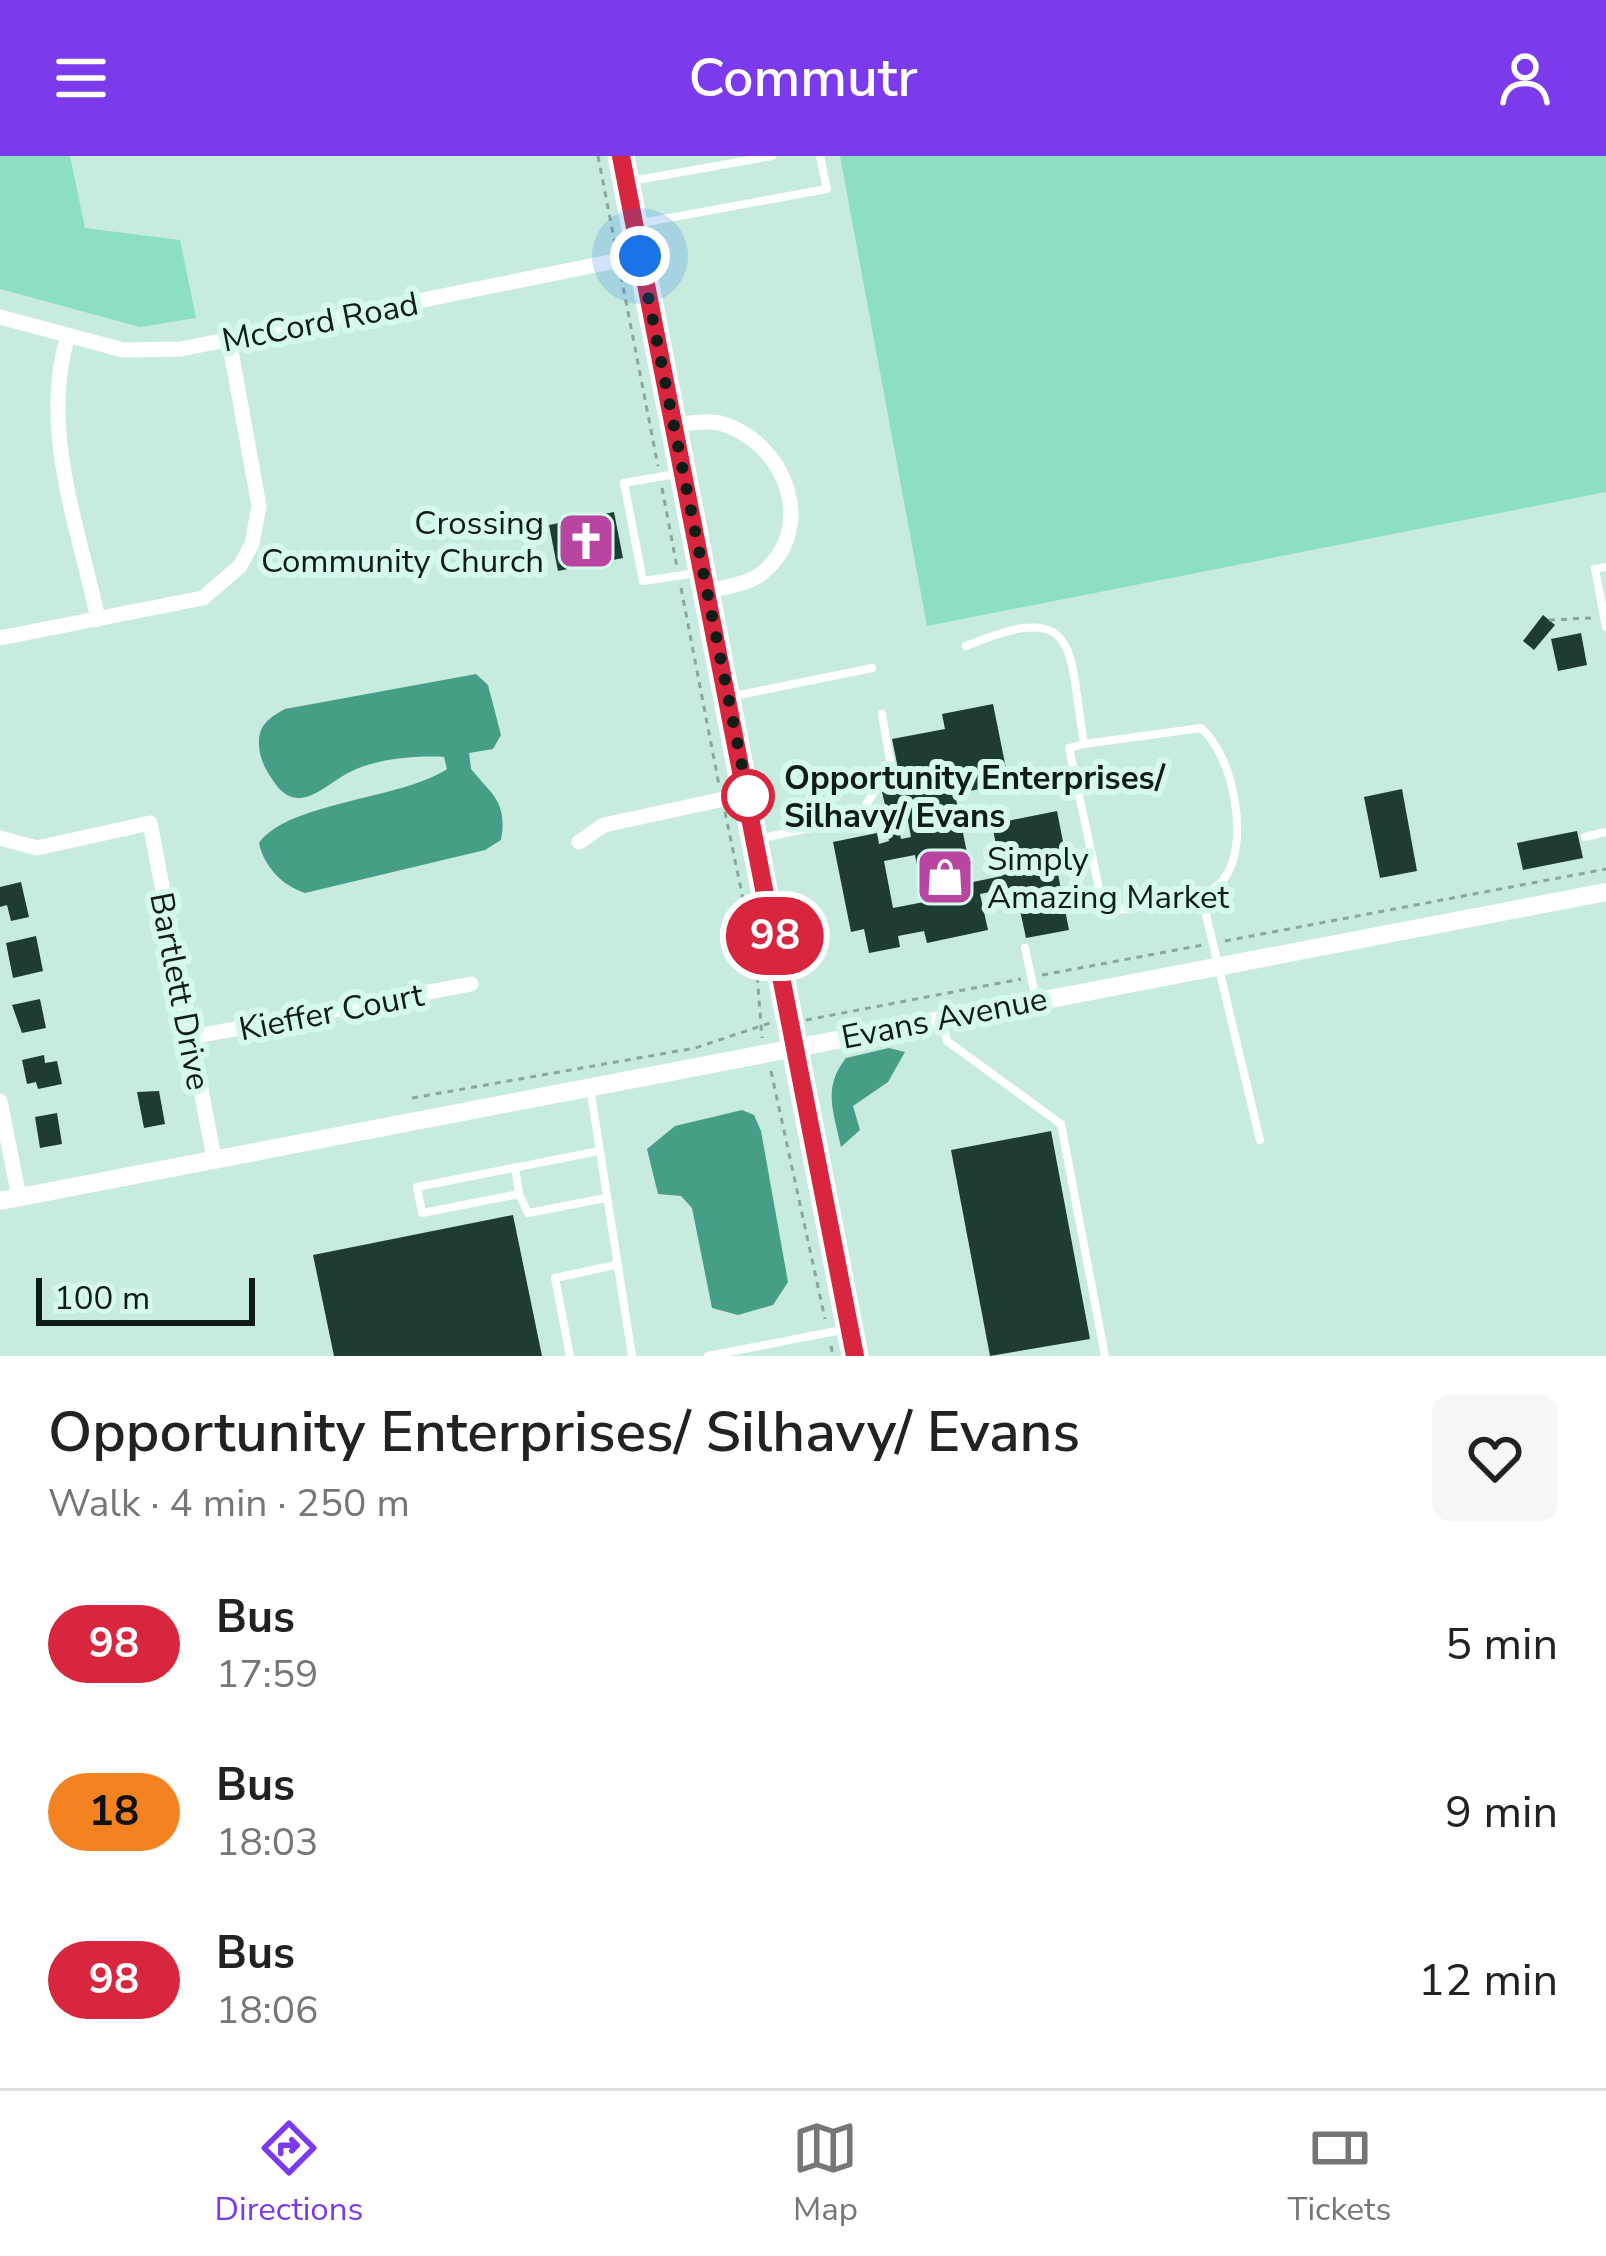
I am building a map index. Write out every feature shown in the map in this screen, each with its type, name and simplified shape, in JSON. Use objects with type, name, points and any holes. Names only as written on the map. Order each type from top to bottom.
[{"type":"street","points":[[621,156],[855,1356]]},
{"type":"street","name":"McCord Road","points":[[0,317],[68,337],[149,351],[229,340],[640,256]]},
{"type":"street","points":[[68,337],[57,373],[56,417],[98,620]]},
{"type":"street","points":[[0,638],[203,598],[226,582],[252,544],[259,506],[229,340]]},
{"type":"street","points":[[676,424],[721,422],[758,442],[782,466],[791,518],[784,549],[759,577],[706,581]]},
{"type":"street","points":[[579,842],[604,825],[747,794]]},
{"type":"street","name":"Bartlett Drive","points":[[0,838],[37,848],[150,824],[214,1158]]},
{"type":"street","name":"Evans Avenue","points":[[10,1199],[1606,892]]},
{"type":"street","name":"Kieffer Court","points":[[192,1037],[471,984]]},
{"type":"street","points":[[0,1101],[10,1199]]},
{"type":"lane","points":[[626,182],[772,156]]},
{"type":"lane","points":[[634,225],[827,190],[820,156]]},
{"type":"lane","points":[[685,472],[624,483],[643,581],[679,576],[706,581]]},
{"type":"lane","points":[[1606,566],[1594,568],[1606,627]]},
{"type":"lane","points":[[967,646],[1019,626],[1041,624],[1059,636],[1070,656],[1084,744]]},
{"type":"lane","points":[[729,697],[872,668]]},
{"type":"lane","points":[[756,840],[857,818],[892,767],[882,714]]},
{"type":"lane","points":[[1186,728],[1202,728],[1215,740],[1226,762],[1236,842],[1226,877],[1202,898],[1104,912],[1069,748],[1084,744],[1186,728]]},
{"type":"lane","points":[[1585,837],[1606,832]]},
{"type":"lane","points":[[1202,898],[1260,1140]]},
{"type":"lane","points":[[1025,948],[1036,999]]},
{"type":"lane","points":[[941,1018],[947,1041],[1061,1124],[1105,1356]]},
{"type":"lane","points":[[590,1086],[632,1356]]},
{"type":"lane","points":[[519,1194],[422,1213],[417,1186],[598,1151]]},
{"type":"lane","points":[[514,1167],[528,1213],[606,1198]]},
{"type":"lane","points":[[570,1356],[555,1278],[615,1265]]},
{"type":"lane","points":[[708,1356],[850,1328]]},
{"type":"path","points":[[598,156],[756,961],[758,1024],[779,1090],[832,1356]]},
{"type":"path","points":[[1549,620],[1604,615]]},
{"type":"path","points":[[412,1098],[695,1048],[733,1039],[758,1024],[1606,869]]},
{"type":"shaded area","points":[[0,156],[70,156],[85,228],[180,240],[196,318],[140,327],[0,289]]},
{"type":"shaded area","points":[[840,156],[1606,156],[1606,492],[927,626]]},
{"type":"shaded area","points":[[476,674],[488,685],[501,735],[493,749],[469,753],[471,769],[500,807],[501,840],[485,850],[305,893],[276,874],[259,843],[274,829],[294,818],[403,787],[447,769],[444,757],[383,761],[350,772],[310,796],[291,797],[281,791],[261,758],[259,737],[266,722],[285,709]]},
{"type":"shaded area","points":[[889,1048],[905,1052],[888,1082],[853,1106],[860,1130],[841,1147],[832,1101],[839,1069],[846,1058]]},
{"type":"shaded area","points":[[742,1110],[754,1115],[761,1131],[788,1282],[773,1305],[738,1315],[712,1308],[692,1208],[681,1196],[658,1194],[647,1149],[675,1126]]},
{"type":"building","name":"Crossing Community Church","points":[[614,512],[623,558],[558,571],[549,525]]},
{"type":"building","points":[[1543,615],[1555,625],[1534,650],[1523,641]]},
{"type":"building","points":[[1581,633],[1587,665],[1558,671],[1551,639]]},
{"type":"building","points":[[993,704],[1009,783],[955,794],[973,882],[1002,876],[992,824],[1057,811],[1067,862],[1056,864],[1069,930],[1026,938],[1015,887],[980,894],[988,930],[927,943],[924,931],[898,936],[900,947],[869,953],[864,929],[851,932],[833,842],[877,833],[879,844],[889,841],[885,821],[897,819],[901,839],[911,837],[905,805],[886,809],[882,792],[902,788],[892,739],[945,729],[942,714]],"holes":[[[915,855],[924,902],[893,908],[884,861]]]},
{"type":"building","points":[[1402,789],[1417,871],[1380,878],[1364,797]]},
{"type":"building","points":[[1577,831],[1583,858],[1523,870],[1517,843]]},
{"type":"building","points":[[21,882],[29,917],[11,921],[7,905],[0,907],[0,887]]},
{"type":"building","points":[[36,936],[43,971],[13,978],[6,943]]},
{"type":"building","points":[[40,999],[46,1028],[22,1033],[12,1005]]},
{"type":"building","points":[[44,1055],[45,1063],[57,1061],[62,1084],[38,1089],[36,1082],[27,1084],[22,1060]]},
{"type":"building","points":[[159,1091],[165,1124],[144,1128],[137,1092]]},
{"type":"building","points":[[57,1113],[62,1144],[40,1148],[35,1117]]},
{"type":"building","points":[[1051,1131],[1090,1339],[990,1356],[951,1150]]},
{"type":"building","points":[[513,1215],[542,1356],[334,1356],[313,1255]]},
{"type":"bus line","name":"98","points":[[621,156],[855,1356]]},
{"type":"place","name":"Crossing Community Church","points":[[586,541]]},
{"type":"place","name":"Opportunity Enterprises/ Silhavy/ Evans","points":[[748,796]]},
{"type":"place","name":"Simply Amazing Market","points":[[945,877]]},
{"type":"route","points":[[640,256],[748,796]]}]
